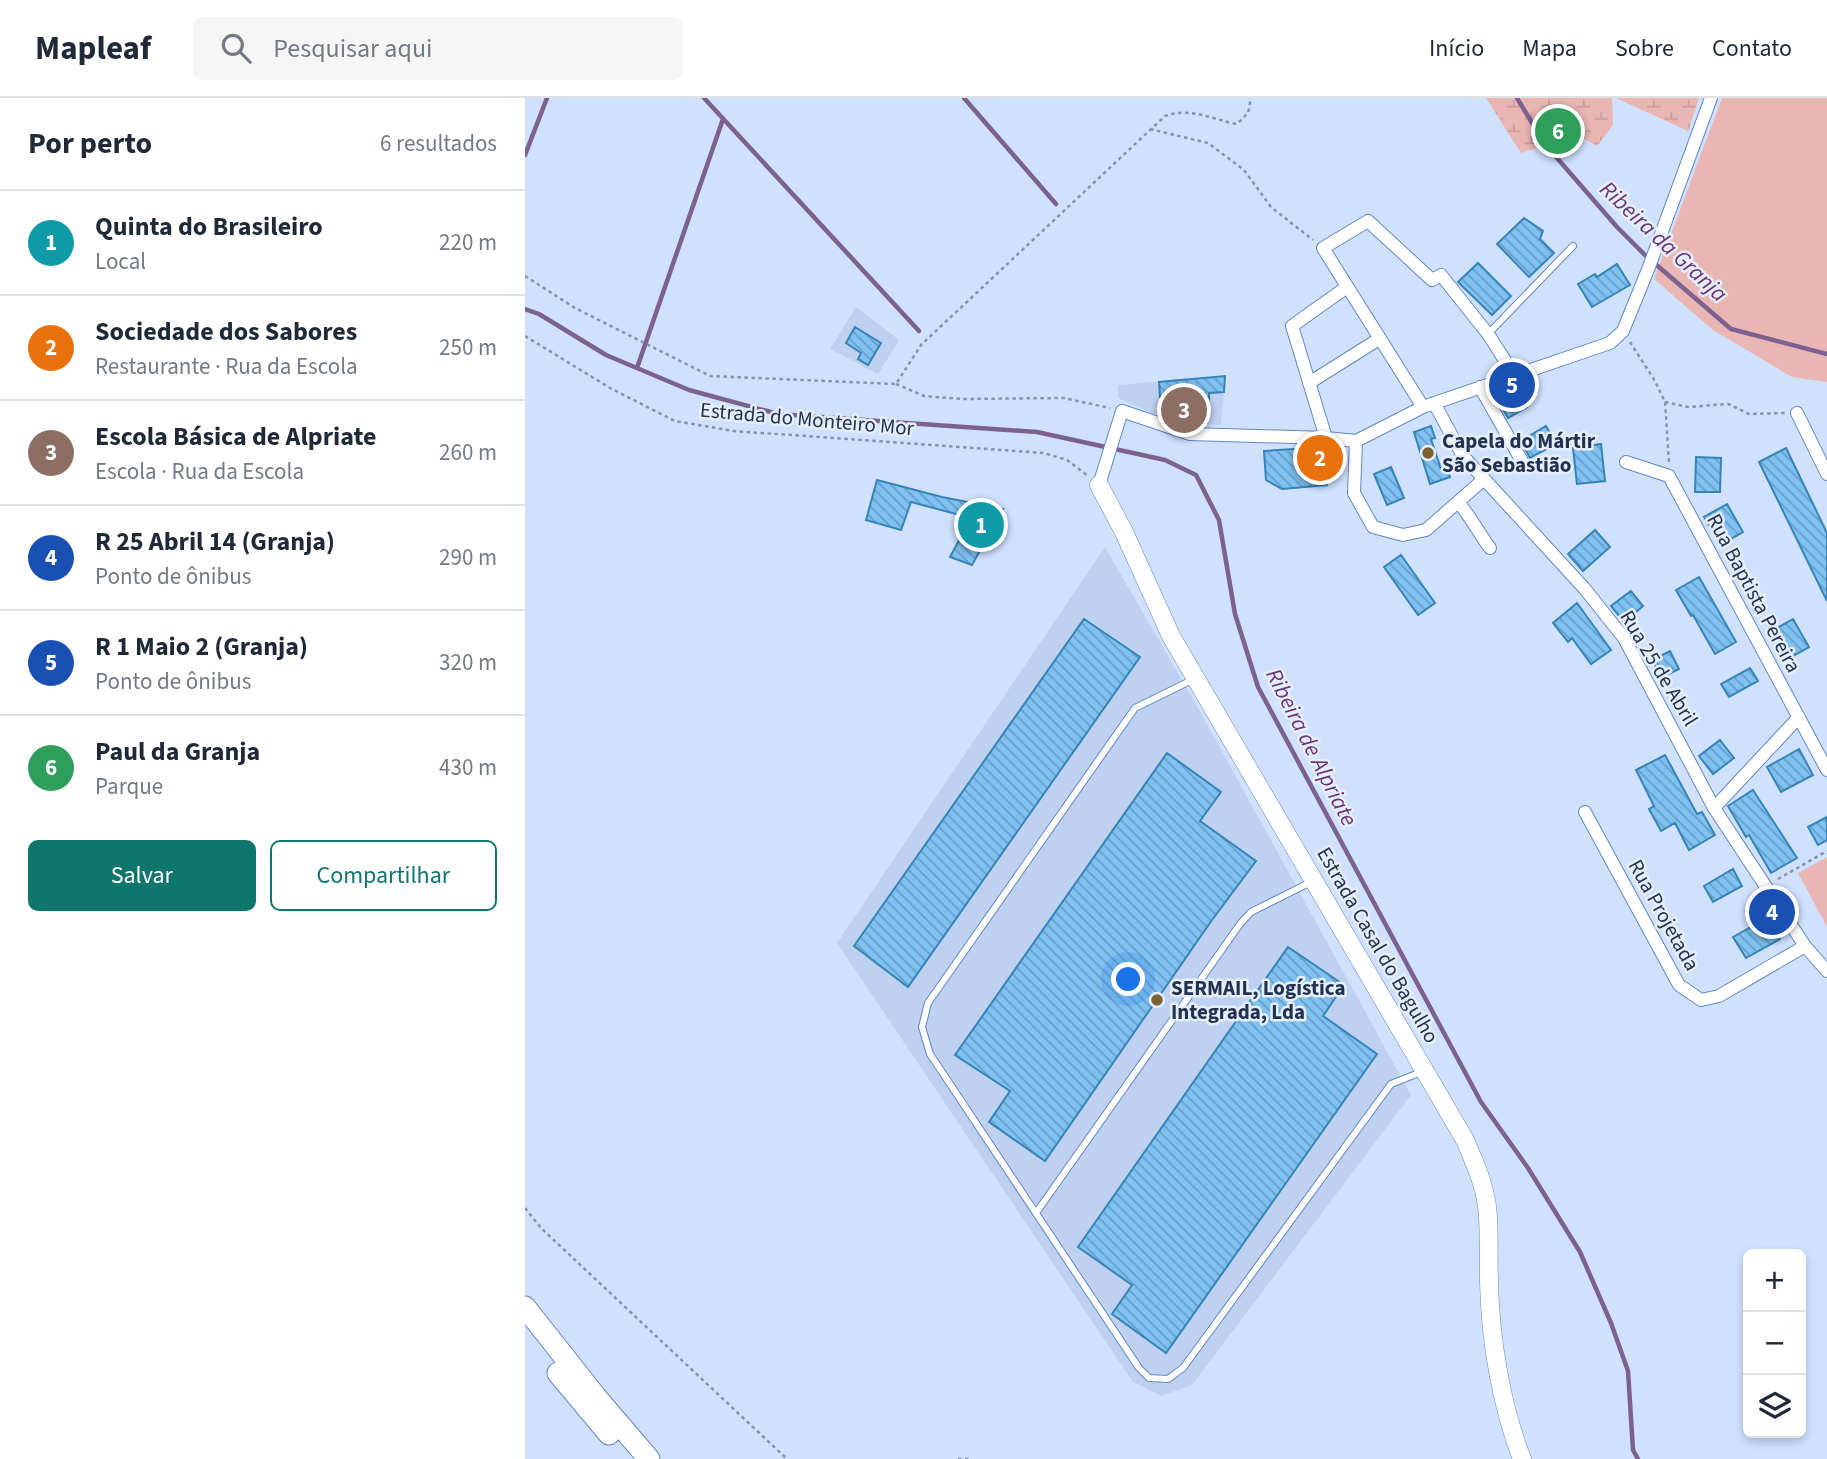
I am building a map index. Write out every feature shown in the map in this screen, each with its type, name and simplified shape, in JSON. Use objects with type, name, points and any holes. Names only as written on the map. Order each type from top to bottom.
[{"type":"main road","points":[[525,1307],[649,1459]]},
{"type":"main road","points":[[525,1329],[584,1406],[631,1459]]},
{"type":"street","points":[[1099,485],[1122,411],[1190,434],[1356,441],[1428,405],[1610,343],[1623,331],[1711,98]]},
{"type":"street","points":[[1323,248],[1368,221],[1432,279],[1441,275],[1488,334],[1515,376]]},
{"type":"street","name":"Rua 25 de Abril","points":[[1323,248],[1379,339],[1463,456],[1584,588],[1624,638],[1714,808],[1805,946],[1827,971]]},
{"type":"street","points":[[1326,438],[1292,326],[1347,288]]},
{"type":"street","points":[[1309,383],[1379,339]]},
{"type":"street","points":[[1480,387],[1522,461]]},
{"type":"street","points":[[1797,413],[1827,474]]},
{"type":"street","points":[[1356,441],[1354,493],[1373,527],[1403,535],[1426,530],[1483,479]]},
{"type":"street","points":[[1626,462],[1669,476]]},
{"type":"street","name":"Rua Baptista Pereira","points":[[1669,476],[1827,770]]},
{"type":"street","name":"Estrada Casal do Bagulho","points":[[1099,485],[1124,532],[1160,613],[1196,678],[1465,1140],[1482,1182],[1487,1205],[1494,1349],[1515,1441],[1522,1459]]},
{"type":"street","points":[[1458,502],[1490,548]]},
{"type":"street","points":[[1714,808],[1799,717]]},
{"type":"street","name":"Rua Projetada","points":[[1585,812],[1679,985],[1701,1000],[1719,996],[1805,946]]},
{"type":"lane","points":[[1488,334],[1573,246]]},
{"type":"lane","points":[[1196,678],[1135,708],[928,1003],[922,1027],[930,1054],[1139,1368],[1149,1378],[1168,1379],[1183,1368],[1391,1084],[1425,1071]]},
{"type":"lane","points":[[1036,1213],[1240,924],[1251,912],[1314,880]]},
{"type":"path","points":[[896,384],[921,345],[1165,116],[1180,111],[1237,124],[1248,113],[1251,98]]},
{"type":"path","points":[[1150,129],[1208,143],[1244,170],[1271,207],[1323,248]]},
{"type":"path","points":[[525,276],[575,308],[710,376],[896,384],[924,396],[962,399],[1064,398],[1122,411]]},
{"type":"path","points":[[1623,331],[1665,402],[1669,476]]},
{"type":"path","name":"Estrada do Monteiro Mor","points":[[525,337],[675,421],[734,431],[1044,453],[1067,460],[1099,485]]},
{"type":"path","points":[[1665,402],[1688,407],[1728,404],[1749,414],[1797,413]]},
{"type":"path","points":[[1765,886],[1827,851]]},
{"type":"path","points":[[525,1208],[541,1228],[787,1459]]},
{"type":"path","points":[[958,1459],[971,1459]]},
{"type":"shaded area","points":[[856,307],[899,340],[878,374],[830,349]]},
{"type":"shaded area","points":[[1225,376],[1221,425],[1172,422],[1118,398],[1118,385]]},
{"type":"shaded area","points":[[1105,547],[1202,715],[1411,1095],[1192,1385],[1161,1396],[1133,1382],[837,943]]},
{"type":"green space","points":[[1486,98],[1612,98],[1613,125],[1597,146],[1579,136],[1521,153]]},
{"type":"green space","points":[[1616,98],[1699,98],[1688,131]]},
{"type":"green space","points":[[1722,98],[1827,98],[1827,382],[1792,377],[1713,330],[1654,279]]},
{"type":"green space","points":[[1827,857],[1827,927],[1798,873]]},
{"type":"building","points":[[1524,218],[1543,231],[1540,239],[1554,253],[1529,277],[1497,244]]},
{"type":"building","points":[[1478,263],[1511,296],[1492,315],[1458,282]]},
{"type":"building","points":[[1617,264],[1630,285],[1592,307],[1578,284],[1595,274],[1597,277]]},
{"type":"building","points":[[855,327],[881,343],[868,365],[858,359],[861,353],[846,343]]},
{"type":"building","points":[[1225,376],[1224,392],[1209,393],[1209,411],[1185,409],[1186,395],[1160,397],[1159,382]]},
{"type":"building","points":[[1516,387],[1527,407],[1508,418],[1497,398]]},
{"type":"building","name":"Capela do Mártir São Sebastião","points":[[1431,426],[1435,438],[1431,439],[1441,469],[1447,467],[1450,477],[1430,484],[1414,432]]},
{"type":"building","points":[[1546,426],[1556,444],[1530,458],[1521,441]]},
{"type":"building","points":[[1601,444],[1605,481],[1577,484],[1573,448]]},
{"type":"building","points":[[1324,447],[1327,485],[1282,489],[1266,480],[1264,451]]},
{"type":"building","points":[[1786,448],[1827,533],[1827,601],[1759,462]]},
{"type":"building","points":[[1696,457],[1721,458],[1720,492],[1695,492]]},
{"type":"building","points":[[1391,467],[1404,498],[1387,505],[1374,474]]},
{"type":"building","points":[[877,480],[1003,509],[972,565],[950,557],[971,518],[911,502],[901,530],[866,520]]},
{"type":"building","points":[[1727,504],[1743,532],[1720,545],[1704,517]]},
{"type":"building","points":[[1595,530],[1610,547],[1583,571],[1568,554]]},
{"type":"building","points":[[1401,555],[1435,603],[1418,615],[1384,567]]},
{"type":"building","points":[[1699,577],[1736,642],[1715,654],[1676,590]]},
{"type":"building","points":[[1631,591],[1643,606],[1624,622],[1611,606]]},
{"type":"building","points":[[1577,603],[1611,650],[1591,664],[1572,638],[1568,642],[1553,623]]},
{"type":"building","points":[[1084,619],[1140,657],[908,987],[854,946]]},
{"type":"building","points":[[1793,619],[1809,647],[1786,660],[1770,632]]},
{"type":"building","points":[[1670,651],[1679,669],[1661,678],[1652,660]]},
{"type":"building","points":[[1750,668],[1758,681],[1729,697],[1721,684]]},
{"type":"building","points":[[1720,740],[1734,758],[1713,774],[1699,756]]},
{"type":"building","points":[[1799,749],[1813,775],[1781,792],[1767,767]]},
{"type":"building","points":[[1167,753],[1221,792],[1200,821],[1256,861],[1045,1161],[989,1122],[1010,1091],[955,1055]]},
{"type":"building","points":[[1665,755],[1697,814],[1702,812],[1715,835],[1689,850],[1675,823],[1661,831],[1649,809],[1654,806],[1636,770]]},
{"type":"building","points":[[1753,790],[1797,858],[1771,873],[1728,806]]},
{"type":"building","points":[[1827,817],[1827,840],[1818,845],[1808,827]]},
{"type":"building","points":[[1733,869],[1742,886],[1713,902],[1704,886]]},
{"type":"building","points":[[1767,918],[1780,939],[1746,958],[1733,937]]},
{"type":"building","points":[[1288,947],[1344,985],[1323,1016],[1377,1054],[1166,1353],[1112,1314],[1132,1285],[1078,1247]]},
{"type":"waterway","points":[[525,155],[547,98]]},
{"type":"waterway","points":[[704,98],[919,331]]},
{"type":"waterway","points":[[964,98],[1056,204]]},
{"type":"waterway","name":"Ribeira da Granja","points":[[1517,98],[1544,143],[1617,227],[1645,255],[1731,329],[1827,354]]},
{"type":"waterway","points":[[637,368],[723,119]]},
{"type":"waterway","name":"Ribeira de Alpriate","points":[[525,309],[539,314],[606,355],[689,390],[778,414],[1037,432],[1165,460],[1196,475],[1219,520],[1235,614],[1258,687],[1481,1102],[1528,1168],[1580,1252],[1611,1323],[1628,1371],[1633,1450],[1638,1459]]},
{"type":"place","name":"Paul da Granja","points":[[1558,131]]},
{"type":"place","name":"R 1 Maio 2 (Granja)","points":[[1512,385]]},
{"type":"place","name":"Escola Básica de Alpriate","points":[[1184,410]]},
{"type":"place","name":"Capela do Mártir São Sebastião","points":[[1428,453]]},
{"type":"place","name":"Sociedade dos Sabores","points":[[1320,458]]},
{"type":"place","name":"Quinta do Brasileiro","points":[[981,525]]},
{"type":"place","name":"R 25 Abril 14 (Granja)","points":[[1772,912]]},
{"type":"place","name":"SERMAIL, Logística Integrada, Lda","points":[[1157,1000]]}]
